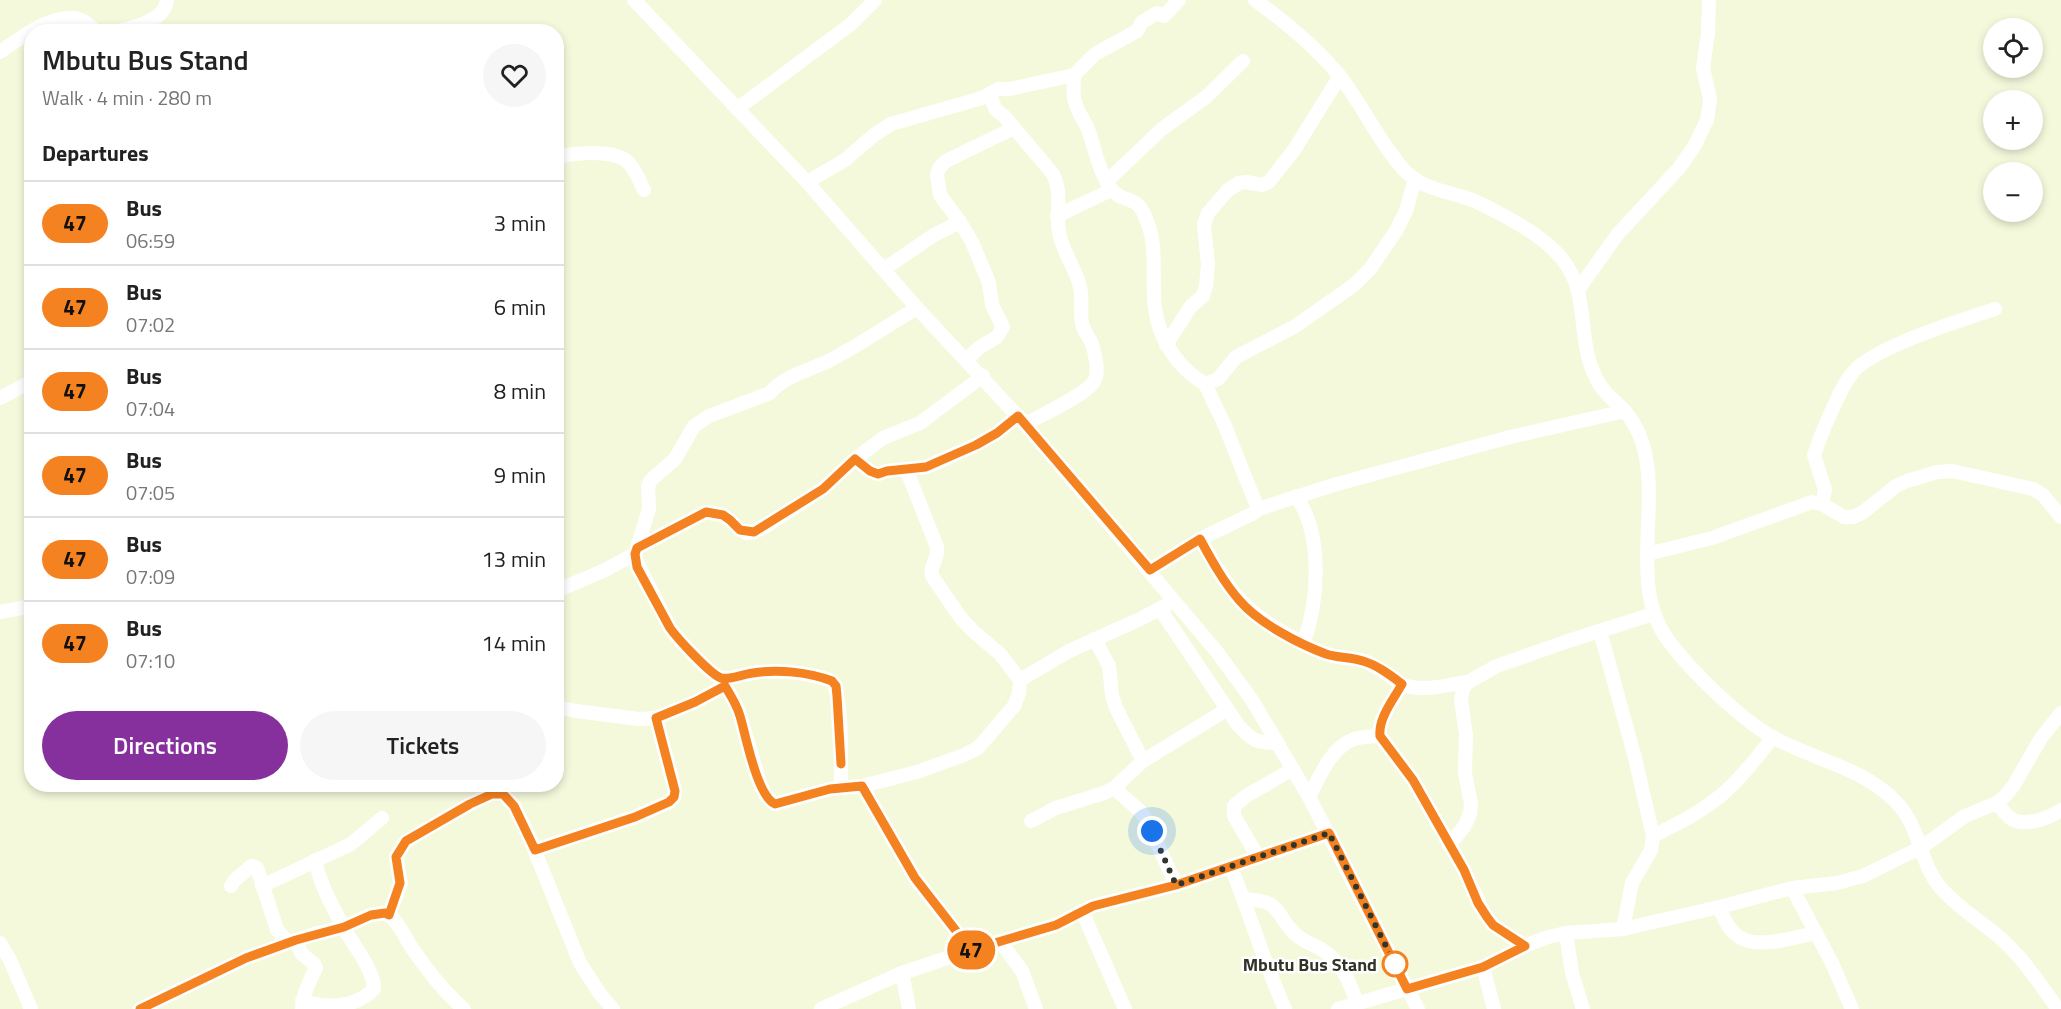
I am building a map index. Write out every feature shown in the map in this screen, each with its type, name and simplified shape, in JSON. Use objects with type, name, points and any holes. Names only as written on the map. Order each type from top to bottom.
[{"type":"street","points":[[150,24],[166,6],[167,0]]},
{"type":"street","points":[[634,0],[807,182],[917,308],[1022,420],[1217,651],[1252,700],[1309,797],[1418,1009]]},
{"type":"street","points":[[737,109],[851,24],[874,0]]},
{"type":"street","points":[[807,182],[845,160],[874,135],[891,124],[990,96],[998,89],[1010,89],[1074,75],[1095,54],[1137,31],[1142,22],[1157,13],[1164,16],[1179,0]]},
{"type":"street","points":[[1255,0],[1283,22],[1340,76],[1382,141],[1405,171],[1415,179],[1439,191],[1483,205],[1533,233],[1556,251],[1578,290],[1590,367],[1598,383],[1632,421],[1644,449],[1648,479],[1647,554],[1653,614],[1667,640],[1695,671],[1747,721],[1773,737],[1851,771],[1895,801],[1911,821],[1936,881],[1968,915],[1997,935],[2024,961],[2058,1009]]},
{"type":"street","points":[[1578,290],[1617,235],[1680,167],[1695,145],[1707,120],[1710,99],[1703,68],[1708,33],[1709,0]]},
{"type":"street","points":[[47,24],[74,17],[85,24]]},
{"type":"street","points":[[0,52],[24,35]]},
{"type":"street","points":[[1057,216],[1109,185],[1162,129],[1206,97],[1244,61]]},
{"type":"street","points":[[1074,75],[1076,107],[1089,131],[1100,167],[1109,185],[1123,199],[1137,204],[1147,222],[1152,242],[1154,294],[1160,331],[1179,364],[1190,375],[1205,384],[1225,426],[1258,509]]},
{"type":"street","points":[[1166,345],[1191,306],[1203,296],[1208,265],[1204,224],[1208,213],[1228,190],[1239,183],[1262,185],[1269,182],[1294,150],[1340,76]]},
{"type":"street","points":[[855,459],[870,471],[878,474],[926,467],[948,459],[1022,420],[1079,394],[1093,384],[1096,377],[1092,344],[1082,326],[1081,288],[1060,239],[1057,216],[1059,187],[1053,174],[1004,116],[996,110],[990,96]]},
{"type":"street","points":[[966,360],[980,347],[997,337],[1003,327],[992,305],[986,274],[960,222],[940,195],[937,175],[939,168],[946,161],[1014,128]]},
{"type":"street","points":[[564,156],[615,155],[627,161],[644,190]]},
{"type":"street","points":[[1205,384],[1218,379],[1236,357],[1294,327],[1354,285],[1370,269],[1396,231],[1406,211],[1415,179]]},
{"type":"street","points":[[884,269],[934,235],[960,222]]},
{"type":"street","points":[[906,469],[937,548],[938,554],[931,568],[932,576],[960,617],[995,649],[1020,680],[1019,693],[1014,706],[978,748],[949,762],[862,786],[841,788],[775,804],[771,802],[761,787],[740,715],[723,682],[676,637],[637,567],[636,551],[649,509],[648,486],[651,480],[675,459],[694,426],[709,416],[770,393],[784,381],[833,359],[917,308]]},
{"type":"street","points":[[1822,504],[1825,490],[1814,455],[1835,405],[1854,371],[1879,354],[1905,342],[1995,309]]},
{"type":"street","points":[[564,588],[603,571],[706,512],[723,515],[740,530],[754,532],[823,489],[855,459],[883,438],[920,423],[982,376]]},
{"type":"street","points":[[0,398],[24,385]]},
{"type":"street","points":[[1150,570],[1200,539],[1258,509],[1296,496],[1510,437],[1625,411]]},
{"type":"street","points":[[1647,554],[1712,538],[1812,502],[1822,504],[1836,513],[1853,517],[1862,513],[1896,486],[1937,472],[1952,471],[2033,489],[2043,495],[2061,517]]},
{"type":"street","points":[[1296,496],[1308,515],[1314,544],[1314,595],[1311,623],[1303,644]]},
{"type":"street","points":[[1200,539],[1225,582],[1241,602],[1269,624],[1303,644],[1327,654],[1372,664],[1402,684],[1414,688],[1468,682],[1497,666],[1653,614]]},
{"type":"street","points":[[1020,680],[1069,651],[1175,600]]},
{"type":"street","points":[[0,612],[24,608]]},
{"type":"street","points":[[1160,609],[1238,726],[1252,740],[1261,743],[1278,743]]},
{"type":"street","points":[[1600,631],[1635,758],[1653,836],[1651,850],[1632,883],[1623,930]]},
{"type":"street","points":[[1095,639],[1109,666],[1112,695],[1116,708],[1143,761]]},
{"type":"street","points":[[564,708],[639,719],[656,718],[695,702],[728,678],[754,672],[785,672],[832,681],[836,686],[841,741],[841,788]]},
{"type":"street","points":[[1449,845],[1464,827],[1470,814],[1471,804],[1465,773],[1466,735],[1461,700],[1463,689],[1468,682]]},
{"type":"street","points":[[1402,684],[1382,721],[1379,729],[1380,736],[1413,780],[1487,917],[1498,928],[1525,946]]},
{"type":"street","points":[[1031,821],[1056,808],[1093,798],[1114,788],[1143,761],[1226,710]]},
{"type":"street","points":[[1338,1009],[1483,967],[1548,937],[1566,933],[1623,930],[1792,888],[1837,883],[1863,876],[1922,847],[1965,816],[1997,803],[2014,785],[2041,738],[2061,713]]},
{"type":"street","points":[[535,850],[635,817],[669,802],[674,797],[675,791],[656,718]]},
{"type":"street","points":[[1309,797],[1333,756],[1344,744],[1359,737],[1380,736]]},
{"type":"street","points":[[1653,836],[1683,821],[1726,791],[1773,737]]},
{"type":"street","points":[[1258,857],[1234,816],[1234,806],[1246,796],[1293,769]]},
{"type":"street","points":[[862,786],[915,878],[971,950]]},
{"type":"street","points":[[1114,788],[1140,811],[1146,820],[1176,885]]},
{"type":"street","points":[[389,915],[400,883],[396,857],[406,841],[470,804],[492,794],[503,794],[514,806],[535,850],[580,963],[600,994],[613,1009]]},
{"type":"street","points":[[1997,803],[2009,817],[2024,821],[2045,818],[2061,810]]},
{"type":"street","points":[[262,886],[351,844],[382,818]]},
{"type":"street","points":[[820,1009],[902,973],[1056,925],[1093,906],[1176,885],[1329,833]]},
{"type":"street","points":[[231,886],[254,866],[257,868],[277,930],[293,941],[316,968],[302,1005],[336,1008],[369,994],[374,989],[371,975],[318,876],[315,860]]},
{"type":"street","points":[[1231,867],[1285,1009]]},
{"type":"street","points":[[1792,888],[1842,982],[1852,1009]]},
{"type":"street","points":[[1244,899],[1269,902],[1275,906],[1294,933],[1303,941],[1323,950],[1336,960],[1345,973],[1357,1002]]},
{"type":"street","points":[[1719,907],[1731,931],[1748,940],[1770,942],[1816,933]]},
{"type":"street","points":[[1082,911],[1125,1009]]},
{"type":"street","points":[[140,1009],[246,958],[293,941],[344,927],[371,915],[385,913],[389,915],[438,983],[464,1009]]},
{"type":"street","points":[[1566,933],[1572,973],[1583,1009]]},
{"type":"street","points":[[1000,941],[1022,971],[1036,1009]]},
{"type":"street","points":[[0,943],[10,960],[31,1009]]},
{"type":"street","points":[[1483,967],[1494,1009]]},
{"type":"street","points":[[902,973],[909,1009]]},
{"type":"bus line","name":"47","points":[[140,1009],[246,958],[314,934],[344,927],[371,915],[385,913],[389,915],[399,891],[400,876],[396,857],[399,849],[406,841],[492,794],[503,794],[514,806],[535,850],[635,817],[669,802],[674,797],[675,791],[656,718],[695,702],[725,686],[740,715],[761,787],[771,802],[781,803],[830,789],[862,786],[915,878],[971,950],[1056,925],[1093,906],[1176,885],[1329,833],[1407,989],[1445,980],[1483,967],[1525,946],[1493,925],[1487,917],[1478,903],[1464,870],[1413,780],[1401,761],[1380,736],[1379,729],[1382,721],[1402,684],[1372,664],[1327,654],[1303,644],[1252,613],[1225,582],[1200,539],[1150,570],[1018,416],[997,433],[976,445],[926,467],[878,474],[870,471],[855,459],[823,489],[754,532],[740,530],[723,515],[706,512],[637,548],[635,554],[637,567],[670,628],[676,637],[720,678],[754,672],[785,672],[832,681],[836,686],[841,764]]},
{"type":"place","name":"Mbutu Bus Stand","points":[[1395,964]]},
{"type":"route","points":[[1152,831],[1176,885],[1329,833],[1398,970],[1395,964]]}]
